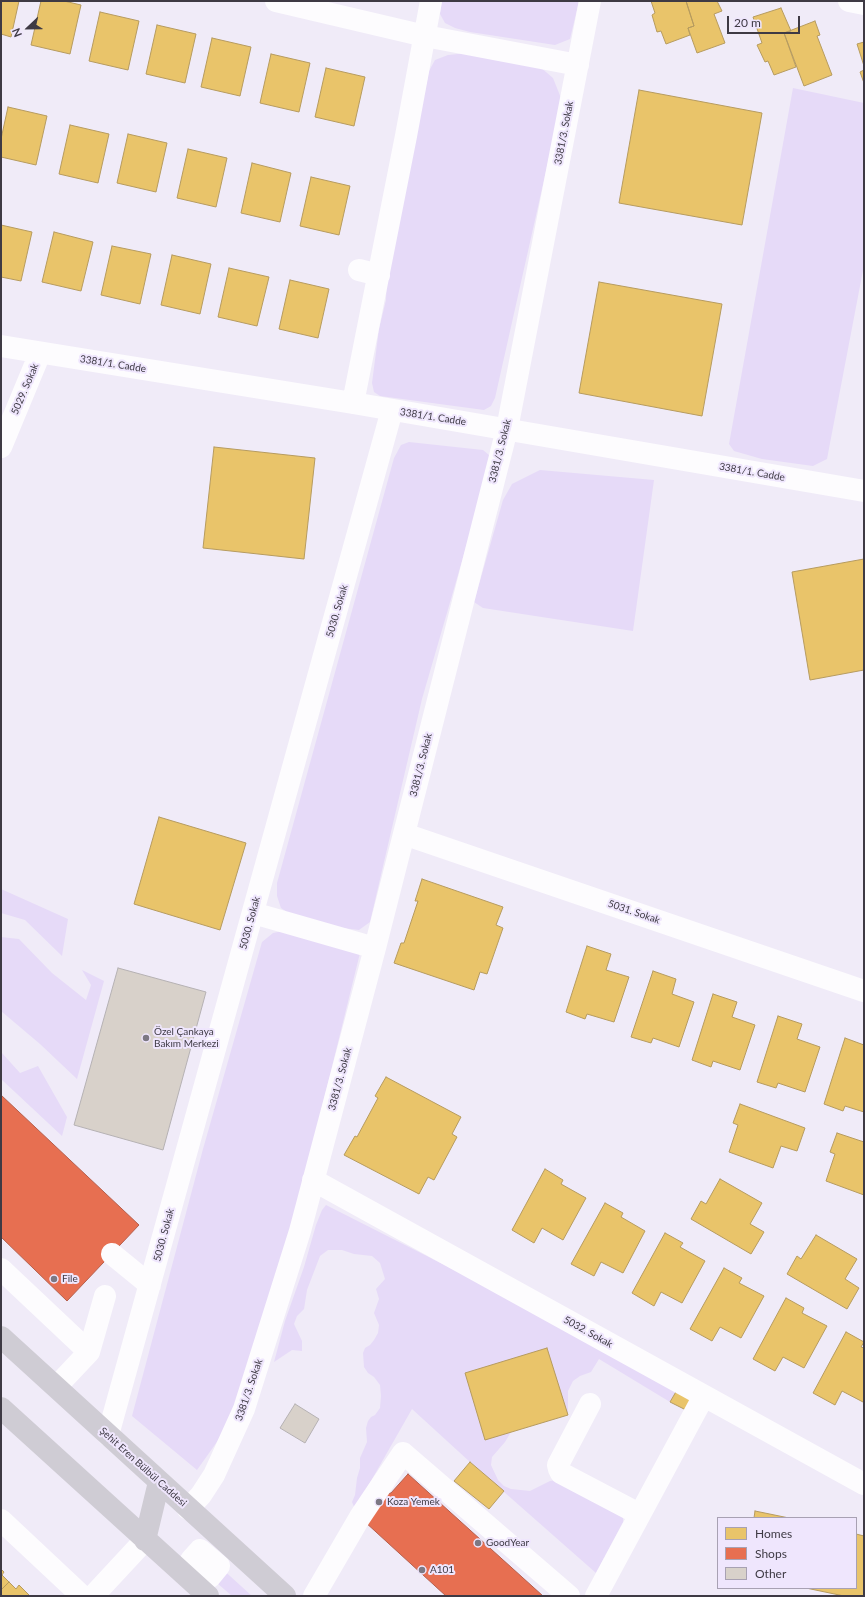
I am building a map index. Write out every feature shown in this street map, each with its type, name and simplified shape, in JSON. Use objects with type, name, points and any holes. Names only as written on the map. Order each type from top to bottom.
[{"type":"main road","name":"Şehit Eren Bülbül Caddesi","points":[[1,1337],[285,1596]]},
{"type":"main road","points":[[1,1408],[208,1596]]},
{"type":"main road","points":[[145,1540],[159,1482]]},
{"type":"street","points":[[276,1],[425,36],[578,65]]},
{"type":"street","points":[[353,403],[369,272],[425,36],[431,1]]},
{"type":"street","name":"3381/3. Sokak","points":[[188,1509],[201,1495],[214,1475],[244,1410],[300,1231],[375,948],[506,429],[590,1]]},
{"type":"street","points":[[849,1],[864,4]]},
{"type":"street","name":"3381/1. Cadde","points":[[1,346],[353,403],[864,491]]},
{"type":"street","name":"5029. Sokak","points":[[1,447],[40,353]]},
{"type":"street","name":"5030. Sokak","points":[[108,1435],[392,410]]},
{"type":"street","name":"5031. Sokak","points":[[404,834],[864,991]]},
{"type":"street","points":[[253,913],[375,948]]},
{"type":"street","name":"5032. Sokak","points":[[313,1180],[864,1484]]},
{"type":"street","points":[[112,1254],[150,1285]]},
{"type":"street","points":[[1,1269],[89,1352]]},
{"type":"street","points":[[56,1387],[89,1352],[105,1296]]},
{"type":"street","points":[[596,1596],[700,1403]]},
{"type":"street","points":[[590,1404],[558,1465],[559,1469],[561,1473],[639,1514]]},
{"type":"street","points":[[314,1596],[360,1517],[403,1453],[569,1596]]},
{"type":"street","points":[[1,1520],[82,1596]]},
{"type":"street","points":[[93,1596],[145,1540]]},
{"type":"shaded area","points":[[442,1],[579,1],[570,39],[555,45],[470,32],[455,28],[445,23],[440,14]]},
{"type":"shaded area","points":[[468,53],[539,66],[553,78],[561,98],[557,122],[495,398],[491,406],[484,410],[380,396],[374,392],[372,383],[379,329],[386,300],[387,276],[429,71],[435,60],[448,55]]},
{"type":"shaded area","points":[[793,88],[864,103],[864,265],[827,459],[813,466],[762,459],[734,451],[729,444]]},
{"type":"shaded area","points":[[409,442],[483,450],[489,455],[491,461],[422,699],[370,922],[359,930],[326,926],[290,914],[281,908],[277,896],[277,883],[394,458],[401,445]]},
{"type":"shaded area","points":[[540,470],[654,480],[633,631],[483,608],[474,602],[503,500],[512,484]]},
{"type":"shaded area","points":[[1,889],[68,919],[62,956],[25,920],[1,913]]},
{"type":"shaded area","points":[[283,931],[360,953],[293,1225],[260,1338],[224,1432],[197,1470],[132,1416],[203,1149],[262,942],[273,933]]},
{"type":"shaded area","points":[[1,937],[19,939],[52,973],[86,1000],[91,985],[82,970],[104,981],[77,1079],[40,1044],[1,1011]]},
{"type":"shaded area","points":[[1,1050],[20,1073],[38,1066],[67,1117],[62,1136],[1,1079]]},
{"type":"shaded area","points":[[326,1205],[484,1285],[677,1390],[670,1402],[599,1359],[591,1372],[580,1376],[573,1381],[568,1391],[568,1415],[511,1432],[505,1442],[492,1457],[491,1465],[498,1480],[504,1486],[511,1489],[530,1491],[550,1481],[556,1480],[623,1516],[623,1522],[596,1573],[412,1409],[355,1509],[352,1502],[355,1495],[360,1468],[360,1458],[367,1442],[366,1428],[368,1421],[380,1408],[380,1385],[364,1367],[363,1353],[365,1348],[370,1345],[378,1333],[379,1325],[374,1313],[379,1299],[376,1289],[385,1279],[380,1263],[372,1256],[354,1254],[342,1250],[328,1250],[320,1256],[307,1290],[304,1309],[297,1316],[294,1324],[302,1341],[302,1351],[292,1350],[274,1362],[285,1321],[304,1267],[316,1225],[322,1210]]},
{"type":"shaded area","points":[[219,1566],[252,1596],[232,1596],[210,1577]]},
{"type":"building: Homes","points":[[1,1],[19,1],[11,37],[1,34]]},
{"type":"building: Homes","points":[[41,1],[64,1],[81,5],[70,54],[31,45]]},
{"type":"building: Homes","points":[[651,1],[686,1],[694,26],[688,28],[690,35],[666,44],[661,31],[657,32],[652,15],[655,13]]},
{"type":"building: Homes","points":[[686,1],[717,1],[722,11],[714,14],[725,43],[697,53],[688,28],[694,26]]},
{"type":"building: Homes","points":[[781,8],[791,31],[784,33],[796,67],[774,75],[768,61],[765,62],[757,45],[762,43],[753,17]]},
{"type":"building: Homes","points":[[100,12],[139,21],[128,70],[89,61]]},
{"type":"building: Homes","points":[[815,21],[820,35],[817,36],[832,75],[804,86],[784,33]]},
{"type":"building: Homes","points":[[157,25],[196,34],[185,83],[146,74]]},
{"type":"building: Homes","points":[[212,38],[251,47],[240,96],[201,87]]},
{"type":"building: Homes","points":[[864,42],[864,66],[857,44]]},
{"type":"building: Homes","points":[[271,54],[310,63],[299,112],[260,103]]},
{"type":"building: Homes","points":[[326,68],[365,77],[354,126],[315,117]]},
{"type":"building: Homes","points":[[864,70],[864,83],[860,72]]},
{"type":"building: Homes","points":[[639,90],[762,113],[742,225],[619,203]]},
{"type":"building: Homes","points":[[8,107],[47,116],[36,165],[1,157],[1,139]]},
{"type":"building: Homes","points":[[70,125],[109,134],[98,183],[59,174]]},
{"type":"building: Homes","points":[[128,134],[167,143],[156,192],[117,183]]},
{"type":"building: Homes","points":[[188,149],[227,158],[216,207],[177,198]]},
{"type":"building: Homes","points":[[252,163],[291,173],[280,222],[241,213]]},
{"type":"building: Homes","points":[[311,177],[350,186],[339,235],[300,226]]},
{"type":"building: Homes","points":[[1,225],[32,232],[21,281],[1,277]]},
{"type":"building: Homes","points":[[54,232],[93,242],[81,291],[42,282]]},
{"type":"building: Homes","points":[[112,246],[151,254],[140,304],[101,295]]},
{"type":"building: Homes","points":[[172,255],[211,264],[200,314],[161,305]]},
{"type":"building: Homes","points":[[229,268],[269,277],[257,326],[218,317]]},
{"type":"building: Homes","points":[[290,280],[329,289],[318,338],[279,329]]},
{"type":"building: Homes","points":[[599,282],[722,304],[702,416],[579,393]]},
{"type":"building: Homes","points":[[214,447],[315,458],[304,559],[203,548]]},
{"type":"building: Homes","points":[[864,559],[864,670],[810,680],[792,572]]},
{"type":"building: Homes","points":[[159,817],[246,843],[220,930],[134,904]]},
{"type":"building: Homes","points":[[422,879],[503,907],[496,925],[503,928],[487,974],[480,972],[474,990],[394,963],[401,943],[404,943],[418,901],[415,901]]},
{"type":"building: Homes","points":[[587,946],[611,954],[606,970],[629,977],[614,1022],[587,1014],[585,1019],[566,1012]]},
{"type":"building: Homes","points":[[653,971],[676,979],[672,994],[694,1002],[679,1047],[653,1038],[651,1043],[631,1037]]},
{"type":"building: Homes","points":[[713,994],[737,1002],[732,1017],[755,1025],[740,1070],[713,1061],[711,1067],[692,1060]]},
{"type":"building: Homes","points":[[778,1016],[802,1024],[797,1039],[820,1047],[805,1092],[778,1083],[776,1088],[757,1082]]},
{"type":"building: Homes","points":[[845,1038],[864,1045],[864,1112],[845,1106],[843,1111],[824,1104]]},
{"type":"building: Homes","points":[[386,1077],[461,1117],[452,1134],[457,1137],[434,1180],[428,1177],[419,1194],[344,1155],[355,1136],[357,1137],[378,1098],[375,1096]]},
{"type":"building: Homes","points":[[740,1104],[805,1128],[797,1151],[781,1146],[773,1168],[729,1152],[738,1125],[733,1123]]},
{"type":"building: Homes","points":[[837,1133],[864,1142],[864,1195],[826,1181],[835,1154],[830,1152]]},
{"type":"building: Homes","points":[[545,1169],[563,1180],[561,1184],[586,1198],[563,1240],[542,1228],[534,1243],[512,1230]]},
{"type":"building: Homes","points":[[720,1179],[762,1203],[750,1224],[764,1232],[751,1254],[691,1219],[701,1201],[706,1204]]},
{"type":"building: Homes","points":[[605,1203],[623,1213],[621,1217],[645,1231],[623,1273],[601,1262],[594,1276],[571,1264]]},
{"type":"building: Homes","points":[[665,1233],[683,1243],[680,1247],[705,1261],[682,1303],[661,1292],[654,1306],[632,1293]]},
{"type":"building: Homes","points":[[816,1235],[857,1259],[845,1279],[859,1288],[847,1309],[787,1274],[797,1256],[801,1259]]},
{"type":"building: Homes","points":[[724,1268],[742,1278],[739,1283],[764,1296],[741,1338],[720,1327],[712,1341],[690,1329]]},
{"type":"building: Homes","points":[[786,1298],[804,1308],[802,1313],[827,1326],[804,1368],[783,1357],[775,1371],[753,1359]]},
{"type":"building: Homes","points":[[846,1332],[864,1342],[861,1347],[864,1348],[864,1401],[863,1402],[842,1391],[835,1405],[813,1393]]},
{"type":"building: Homes","points":[[547,1348],[568,1415],[485,1440],[465,1373]]},
{"type":"building: Homes","points":[[677,1390],[692,1399],[686,1410],[670,1402]]},
{"type":"building: Homes","points":[[470,1462],[504,1491],[489,1509],[454,1481]]},
{"type":"building: Homes","points":[[755,1511],[784,1517],[754,1517]]},
{"type":"building: Homes","points":[[857,1534],[864,1536],[864,1596],[844,1596],[811,1589],[857,1589]]},
{"type":"building: Homes","points":[[1,1569],[4,1572],[2,1575],[9,1582],[1,1590]]},
{"type":"building: Homes","points":[[9,1582],[16,1589],[19,1585],[30,1596],[1,1596],[1,1590]]},
{"type":"building: Shops","points":[[1,1095],[139,1225],[67,1301],[1,1237]]},
{"type":"building: Shops","points":[[408,1474],[543,1596],[446,1596],[364,1521],[380,1495],[391,1493]]},
{"type":"building: Other","name":"Özel Çankaya Bakım Merkezi","points":[[118,968],[206,992],[163,1150],[74,1125]]},
{"type":"building: Other","points":[[295,1404],[319,1419],[305,1443],[280,1428]]},
{"type":"place","name":"Özel Çankaya Bakım Merkezi","points":[[146,1038]]},
{"type":"place","name":"File","points":[[54,1279]]},
{"type":"place","name":"Koza Yemek","points":[[379,1502]]},
{"type":"place","name":"GoodYear","points":[[478,1543]]},
{"type":"place","name":"A101","points":[[422,1570]]}]
